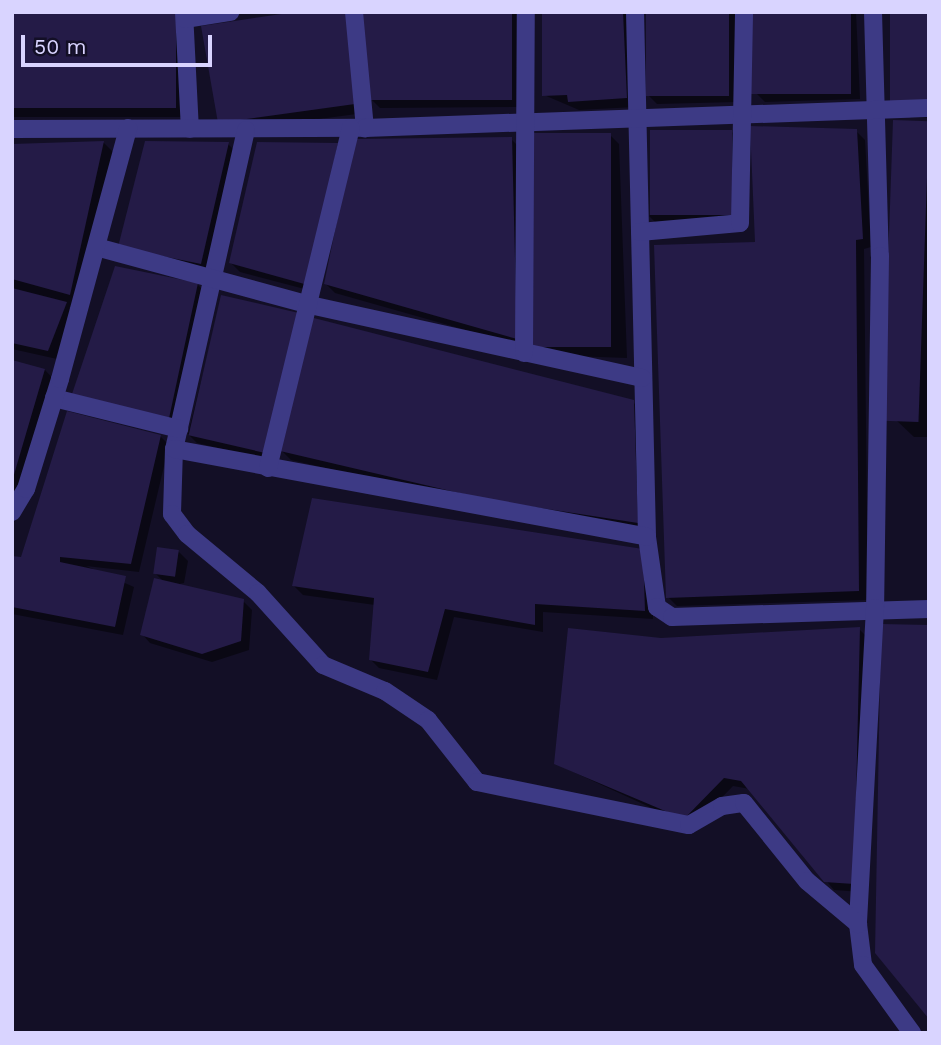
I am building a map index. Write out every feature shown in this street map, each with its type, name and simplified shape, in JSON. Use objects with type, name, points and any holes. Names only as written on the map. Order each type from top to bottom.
[{"type":"street","points":[[190,129],[184,16],[230,12]]},
{"type":"street","points":[[268,468],[358,128],[354,12]]},
{"type":"street","points":[[524,353],[521,121],[526,12]]},
{"type":"street","points":[[635,12],[647,537],[655,600],[672,617],[875,608],[929,609]]},
{"type":"street","points":[[640,232],[740,223],[745,111],[744,12]]},
{"type":"street","points":[[873,12],[880,256],[875,608],[858,924],[863,965],[912,1033]]},
{"type":"street","points":[[12,129],[358,128],[745,111],[929,108]]},
{"type":"street","points":[[12,512],[54,398],[100,248],[128,128]]},
{"type":"street","points":[[246,130],[216,278],[174,449],[172,514],[187,534],[258,593],[323,665],[385,691],[428,720],[477,782],[680,824],[744,803],[807,881],[858,924]]},
{"type":"street","points":[[100,248],[310,305],[642,378]]},
{"type":"street","points":[[54,398],[178,429]]},
{"type":"street","points":[[174,449],[647,537]]},
{"type":"building","points":[[12,12],[176,12],[176,108],[12,108]]},
{"type":"building","points":[[295,12],[348,12],[355,104],[218,123],[201,26]]},
{"type":"building","points":[[363,12],[512,12],[512,100],[363,100]]},
{"type":"building","points":[[542,12],[623,12],[627,98],[568,102],[567,95],[542,96]]},
{"type":"building","points":[[646,12],[729,12],[729,96],[646,96]]},
{"type":"building","points":[[751,12],[851,12],[851,94],[751,94]]},
{"type":"building","points":[[890,12],[929,12],[929,102],[890,102]]},
{"type":"building","points":[[893,120],[929,121],[918,422],[882,421]]},
{"type":"building","points":[[750,126],[857,129],[863,239],[856,240],[859,591],[666,598],[654,245],[755,242]]},
{"type":"building","points":[[650,130],[732,130],[732,215],[650,215]]},
{"type":"building","points":[[530,133],[611,133],[611,347],[530,347]]},
{"type":"building","points":[[512,137],[517,339],[324,284],[354,139]]},
{"type":"building","points":[[104,141],[70,295],[12,279],[12,144]]},
{"type":"building","points":[[145,141],[229,142],[201,264],[118,247]]},
{"type":"building","points":[[257,142],[338,143],[308,285],[229,263]]},
{"type":"building","points":[[115,266],[198,283],[168,423],[70,400]]},
{"type":"building","points":[[12,288],[67,302],[48,351],[12,343]]},
{"type":"building","points":[[221,295],[301,313],[269,454],[189,435]]},
{"type":"building","points":[[310,317],[634,400],[638,523],[489,500],[280,451]]},
{"type":"building","points":[[12,360],[45,369],[13,478],[12,478]]},
{"type":"building","points":[[67,411],[161,435],[131,564],[60,557],[60,562],[126,576],[115,627],[12,607],[12,556],[21,557]]},
{"type":"building","points":[[312,498],[643,549],[645,611],[535,604],[535,625],[445,609],[428,672],[369,660],[374,598],[292,586]]},
{"type":"building","points":[[157,547],[179,550],[175,577],[153,574]]},
{"type":"building","points":[[154,578],[244,599],[241,641],[202,654],[140,635]]},
{"type":"building","points":[[881,624],[929,625],[929,1019],[875,953]]},
{"type":"building","points":[[860,627],[854,884],[824,882],[741,781],[724,778],[684,819],[554,764],[568,628],[661,638]]}]
